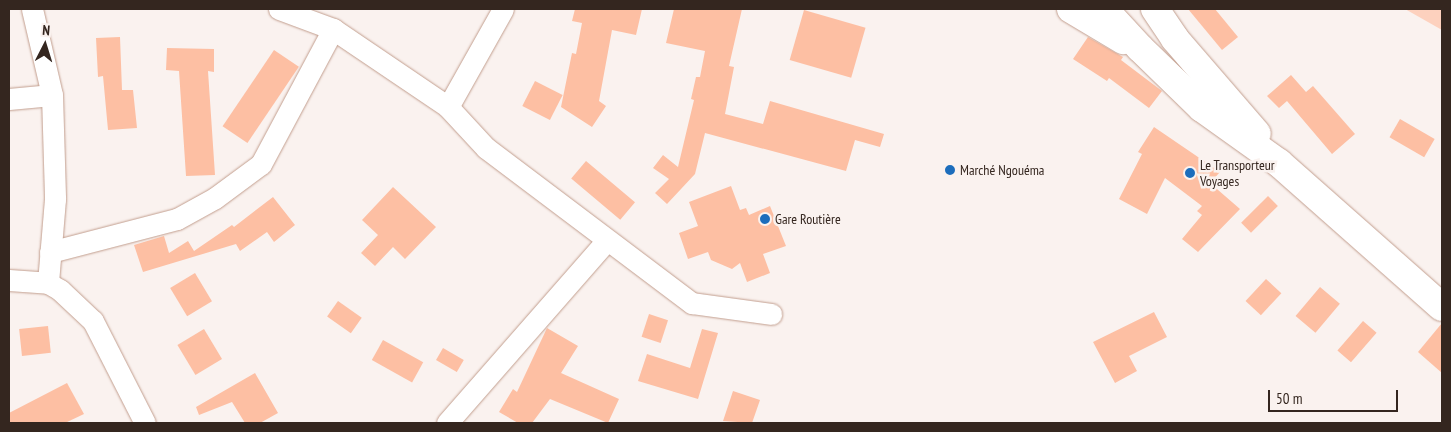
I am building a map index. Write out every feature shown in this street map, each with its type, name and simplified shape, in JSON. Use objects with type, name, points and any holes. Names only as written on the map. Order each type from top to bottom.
[{"type":"highway","points":[[1071,9],[1102,30],[1140,48]]},
{"type":"highway","points":[[1104,9],[1140,48],[1202,108],[1279,163],[1442,307]]},
{"type":"highway","points":[[1155,9],[1175,40],[1279,163]]},
{"type":"street","points":[[32,9],[52,95],[55,199],[48,283]]},
{"type":"street","points":[[279,9],[333,29],[448,107],[486,148],[692,303],[771,314]]},
{"type":"street","points":[[448,107],[503,9]]},
{"type":"street","points":[[50,252],[177,219],[215,198],[261,164],[333,29]]},
{"type":"street","points":[[9,100],[52,95]]},
{"type":"street","points":[[459,419],[607,240]]},
{"type":"street","points":[[9,280],[48,283],[60,290],[93,321],[145,423]]},
{"type":"shaded area","points":[[1405,9],[1442,9],[1442,30]]},
{"type":"building","points":[[575,9],[642,9],[636,35],[612,30],[599,101],[606,106],[592,127],[561,107],[572,53],[576,54],[582,23],[572,21]]},
{"type":"building","points":[[674,9],[742,9],[729,66],[734,67],[725,114],[763,124],[770,101],[884,134],[880,147],[855,140],[846,171],[705,133],[695,174],[667,204],[655,193],[669,179],[653,168],[663,155],[678,167],[694,100],[691,99],[696,77],[700,77],[705,51],[666,43]]},
{"type":"building","points":[[1188,9],[1215,9],[1238,37],[1222,50]]},
{"type":"building","points":[[804,10],[866,28],[851,78],[790,60]]},
{"type":"building","points":[[120,37],[122,90],[133,90],[137,128],[108,130],[103,76],[98,77],[96,38]]},
{"type":"building","points":[[1088,37],[1123,57],[1121,60],[1162,91],[1149,108],[1109,78],[1107,81],[1073,59]]},
{"type":"building","points":[[167,48],[214,49],[214,72],[208,71],[215,175],[186,176],[179,71],[166,70]]},
{"type":"building","points":[[274,50],[299,67],[247,143],[223,126]]},
{"type":"building","points":[[1291,75],[1306,92],[1313,86],[1355,134],[1332,154],[1287,101],[1279,108],[1267,96]]},
{"type":"building","points":[[535,81],[563,95],[550,120],[522,106]]},
{"type":"building","points":[[1400,119],[1435,139],[1424,157],[1390,137]]},
{"type":"building","points":[[1154,127],[1220,172],[1210,183],[1240,209],[1198,252],[1182,239],[1202,215],[1197,211],[1202,206],[1165,178],[1147,214],[1119,199],[1142,154],[1138,152]]},
{"type":"building","points":[[586,161],[635,202],[620,220],[571,179]]},
{"type":"building","points":[[731,186],[740,210],[746,208],[749,215],[770,206],[786,246],[763,254],[770,273],[747,282],[740,263],[732,269],[711,260],[708,252],[688,259],[679,233],[698,226],[689,202]]},
{"type":"building","points":[[393,187],[436,227],[405,259],[393,247],[375,266],[361,253],[378,235],[362,220]]},
{"type":"building","points":[[1268,196],[1278,206],[1251,233],[1241,223]]},
{"type":"building","points":[[273,197],[295,225],[274,242],[267,232],[240,251],[236,244],[143,272],[134,245],[164,236],[169,253],[188,241],[194,251],[232,225],[234,227]]},
{"type":"building","points":[[195,273],[212,301],[187,316],[170,288]]},
{"type":"building","points":[[1266,279],[1281,293],[1261,315],[1246,301]]},
{"type":"building","points":[[1320,287],[1340,304],[1315,333],[1296,316]]},
{"type":"building","points":[[338,301],[362,318],[351,333],[327,317]]},
{"type":"building","points":[[1154,312],[1167,337],[1129,356],[1137,371],[1115,383],[1093,342]]},
{"type":"building","points":[[649,314],[668,320],[661,343],[642,337]]},
{"type":"building","points":[[1363,321],[1377,333],[1351,362],[1337,350]]},
{"type":"building","points":[[1442,323],[1442,373],[1418,352]]},
{"type":"building","points":[[48,326],[51,353],[22,356],[19,329]]},
{"type":"building","points":[[547,328],[578,346],[561,373],[619,399],[608,423],[550,399],[532,423],[518,423],[499,412],[513,389],[517,392]]},
{"type":"building","points":[[204,329],[222,359],[195,375],[177,345]]},
{"type":"building","points":[[702,329],[718,333],[698,399],[638,381],[647,354],[690,368]]},
{"type":"building","points":[[383,340],[423,362],[412,382],[372,360]]},
{"type":"building","points":[[443,348],[464,360],[457,372],[436,360]]},
{"type":"building","points":[[255,373],[278,413],[260,423],[245,423],[232,402],[199,415],[196,407]]},
{"type":"building","points":[[67,383],[84,414],[65,423],[9,423],[9,413]]},
{"type":"building","points":[[733,391],[760,400],[752,423],[723,421]]},
{"type":"place","name":"Marché Ngouéma","points":[[950,170]]},
{"type":"place","name":"Le Transporteur Voyages","points":[[1190,173]]},
{"type":"place","name":"Gare Routière","points":[[765,219]]}]
